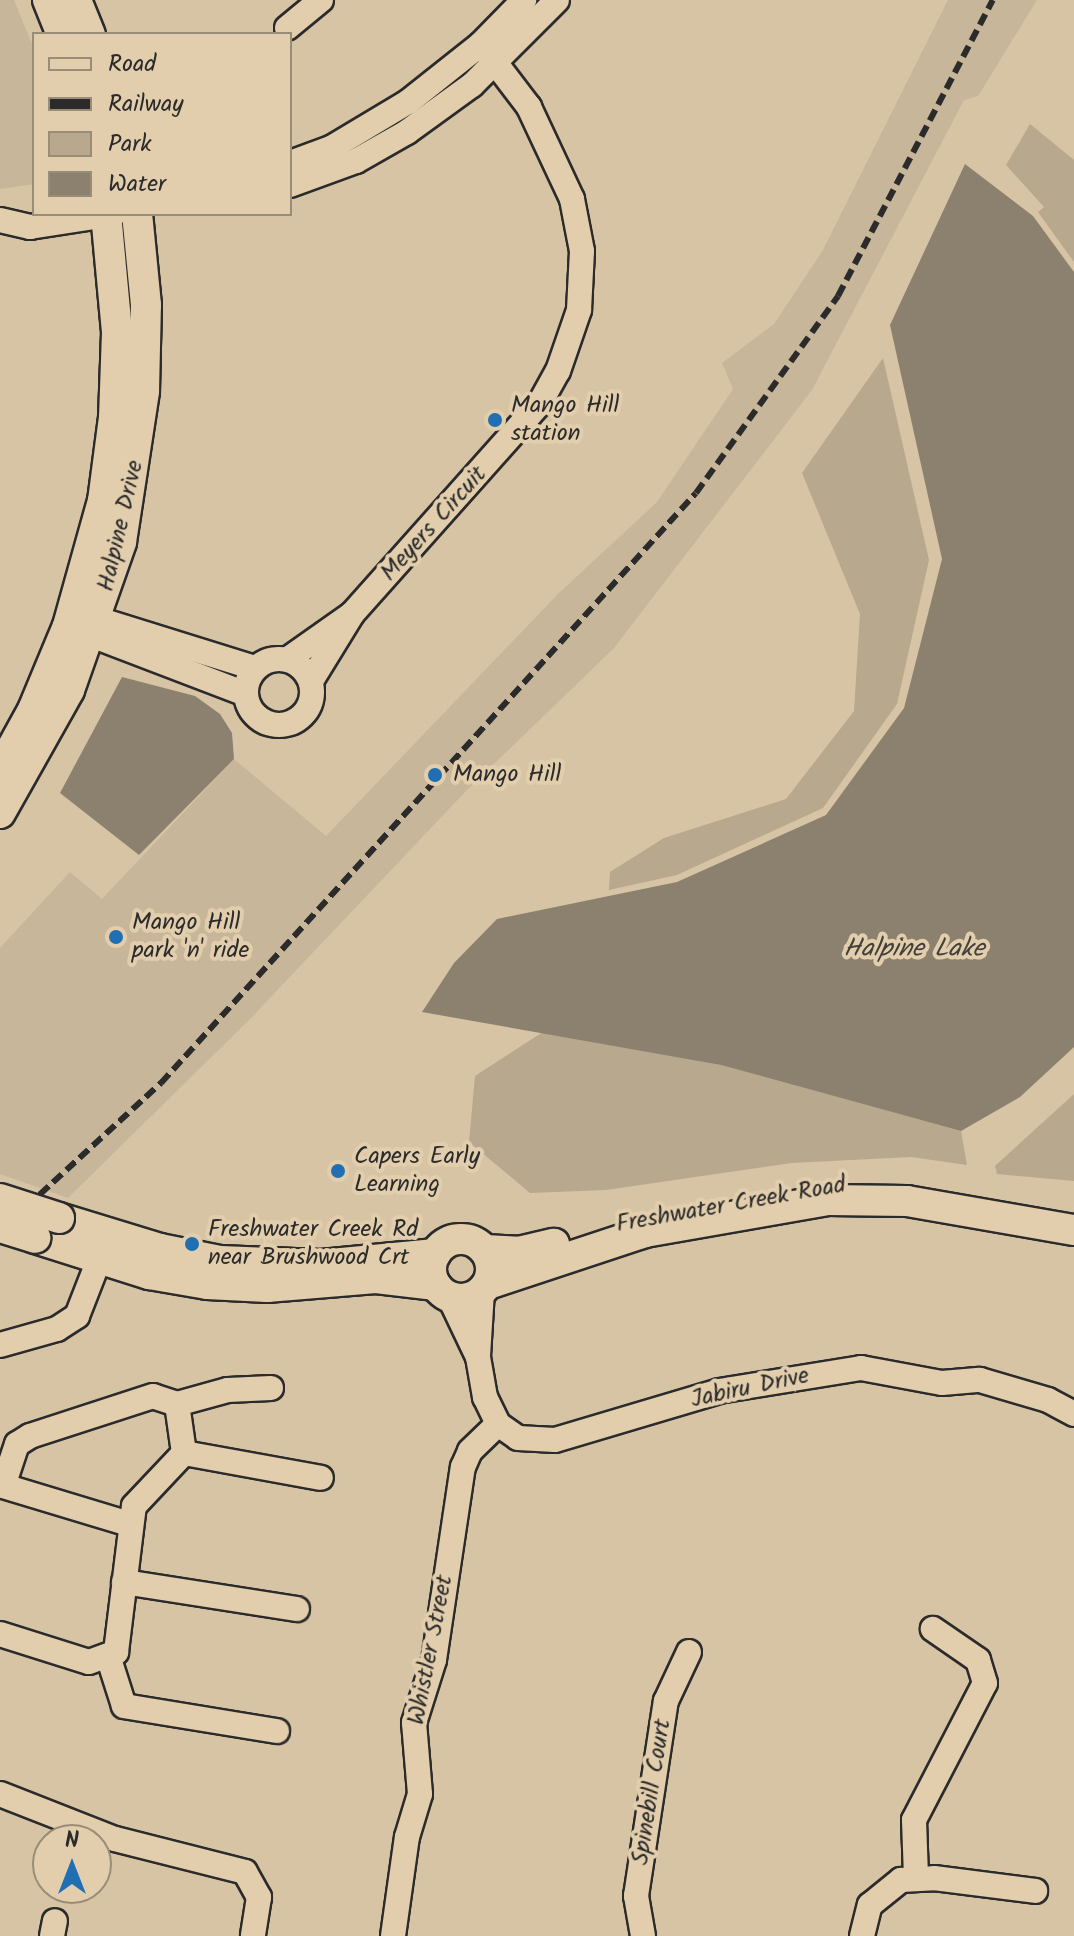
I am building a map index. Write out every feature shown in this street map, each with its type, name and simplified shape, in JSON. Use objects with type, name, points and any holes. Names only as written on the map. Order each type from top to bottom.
[{"type":"main road","points":[[48,0],[61,32]]},
{"type":"main road","points":[[76,0],[89,32]]},
{"type":"main road","name":"Halpine Drive","points":[[0,770],[83,623],[114,418],[117,332],[109,216]]},
{"type":"main road","name":"Halpine Drive","points":[[0,813],[43,744],[83,623],[124,528],[141,426],[146,305],[137,216]]},
{"type":"main road","name":"Freshwater Creek Road","points":[[485,1250],[527,1251],[669,1210],[835,1184],[910,1185],[1074,1215]]},
{"type":"main road","points":[[0,1199],[59,1218],[105,1247],[207,1284],[267,1287],[376,1278],[466,1299],[485,1287],[492,1266],[485,1250],[457,1239],[435,1254],[321,1265],[251,1264],[187,1255],[105,1247],[35,1238],[0,1227]]},
{"type":"main road","name":"Freshwater Creek Road","points":[[485,1287],[645,1232],[828,1200],[907,1201],[1074,1230]]},
{"type":"main road","points":[[435,1254],[431,1270],[442,1291]]},
{"type":"street","points":[[287,28],[321,0]]},
{"type":"street","points":[[292,162],[331,148],[489,53],[524,0]]},
{"type":"street","points":[[292,184],[379,149],[489,53],[557,0]]},
{"type":"street","name":"Meyers Circuit","points":[[311,681],[352,614],[540,403],[558,371],[579,310],[582,251],[572,199],[529,107],[489,53]]},
{"type":"street","points":[[3,220],[32,213]]},
{"type":"street","points":[[3,220],[30,227],[97,216]]},
{"type":"street","name":"Meyers Circuit","points":[[288,659],[352,614]]},
{"type":"street","points":[[83,623],[255,668],[288,659],[311,681],[312,702],[290,724],[260,719],[246,694],[83,623]]},
{"type":"street","points":[[246,694],[255,668]]},
{"type":"street","points":[[0,1345],[69,1323],[86,1303],[105,1247]]},
{"type":"street","points":[[485,1287],[478,1357],[485,1397],[498,1424]]},
{"type":"street","points":[[442,1291],[478,1357]]},
{"type":"street","name":"Jabiru Drive","points":[[498,1424],[518,1438],[555,1440],[719,1391],[861,1368],[942,1383],[980,1380],[1048,1400],[1074,1414]]},
{"type":"street","points":[[129,1524],[1,1486],[17,1444],[30,1436],[153,1396],[177,1404],[228,1390],[271,1388]]},
{"type":"street","points":[[177,1404],[184,1453]]},
{"type":"street","name":"Whistler Street","points":[[393,1936],[407,1837],[420,1794],[414,1723],[434,1660],[463,1467],[470,1451],[498,1424]]},
{"type":"street","points":[[184,1453],[321,1478]]},
{"type":"street","points":[[0,1634],[89,1662],[109,1659],[118,1645],[129,1524],[142,1492],[184,1453]]},
{"type":"street","points":[[124,1582],[297,1609]]},
{"type":"street","points":[[916,1877],[914,1820],[985,1683],[978,1660],[933,1629]]},
{"type":"street","name":"Spinebill Court","points":[[643,1936],[636,1896],[666,1701],[689,1652]]},
{"type":"street","points":[[109,1659],[124,1706],[277,1731]]},
{"type":"street","points":[[0,1794],[115,1839],[245,1872],[259,1897],[253,1936]]},
{"type":"street","points":[[862,1936],[865,1917],[877,1896],[888,1886],[916,1877],[1035,1891]]},
{"type":"shaded area","points":[[0,0],[14,0],[32,44],[32,184],[0,189]]},
{"type":"shaded area","points":[[948,0],[1037,0],[978,96],[964,100],[812,390],[614,648],[467,790],[250,1019],[68,1198],[0,1174],[0,948],[70,872],[102,899],[234,759],[326,836],[558,594],[657,502],[733,389],[722,363],[774,324],[823,250]]},
{"type":"green space","points":[[1030,124],[1074,160],[1074,262],[1038,212],[1044,207],[1006,165]]},
{"type":"green space","points":[[883,358],[929,560],[897,704],[823,808],[677,875],[609,890],[610,872],[664,838],[786,799],[854,711],[860,614],[802,473]]},
{"type":"green space","points":[[546,1030],[721,1065],[961,1131],[967,1165],[911,1157],[792,1163],[606,1190],[530,1193],[469,1142],[475,1076]]},
{"type":"green space","points":[[1074,1094],[1074,1181],[997,1174],[995,1166]]},
{"type":"water","name":"Halpine Lake","points":[[965,164],[1033,216],[1074,272],[1074,1047],[1020,1097],[961,1131],[721,1065],[422,1012],[454,963],[497,919],[677,882],[826,815],[904,708],[942,559],[890,325]]},
{"type":"water","points":[[122,677],[195,696],[220,714],[232,733],[234,759],[139,855],[60,793]]},
{"type":"railway","points":[[0,1231],[161,1083],[696,493],[838,296],[993,0]]},
{"type":"place","name":"Mango Hill station","points":[[495,420]]},
{"type":"place","name":"Mango Hill","points":[[435,775]]},
{"type":"place","name":"Mango Hill park 'n' ride","points":[[116,937]]},
{"type":"place","name":"Capers Early Learning","points":[[338,1171]]},
{"type":"place","name":"Freshwater Creek Rd near Brushwood Crt","points":[[192,1244]]}]
